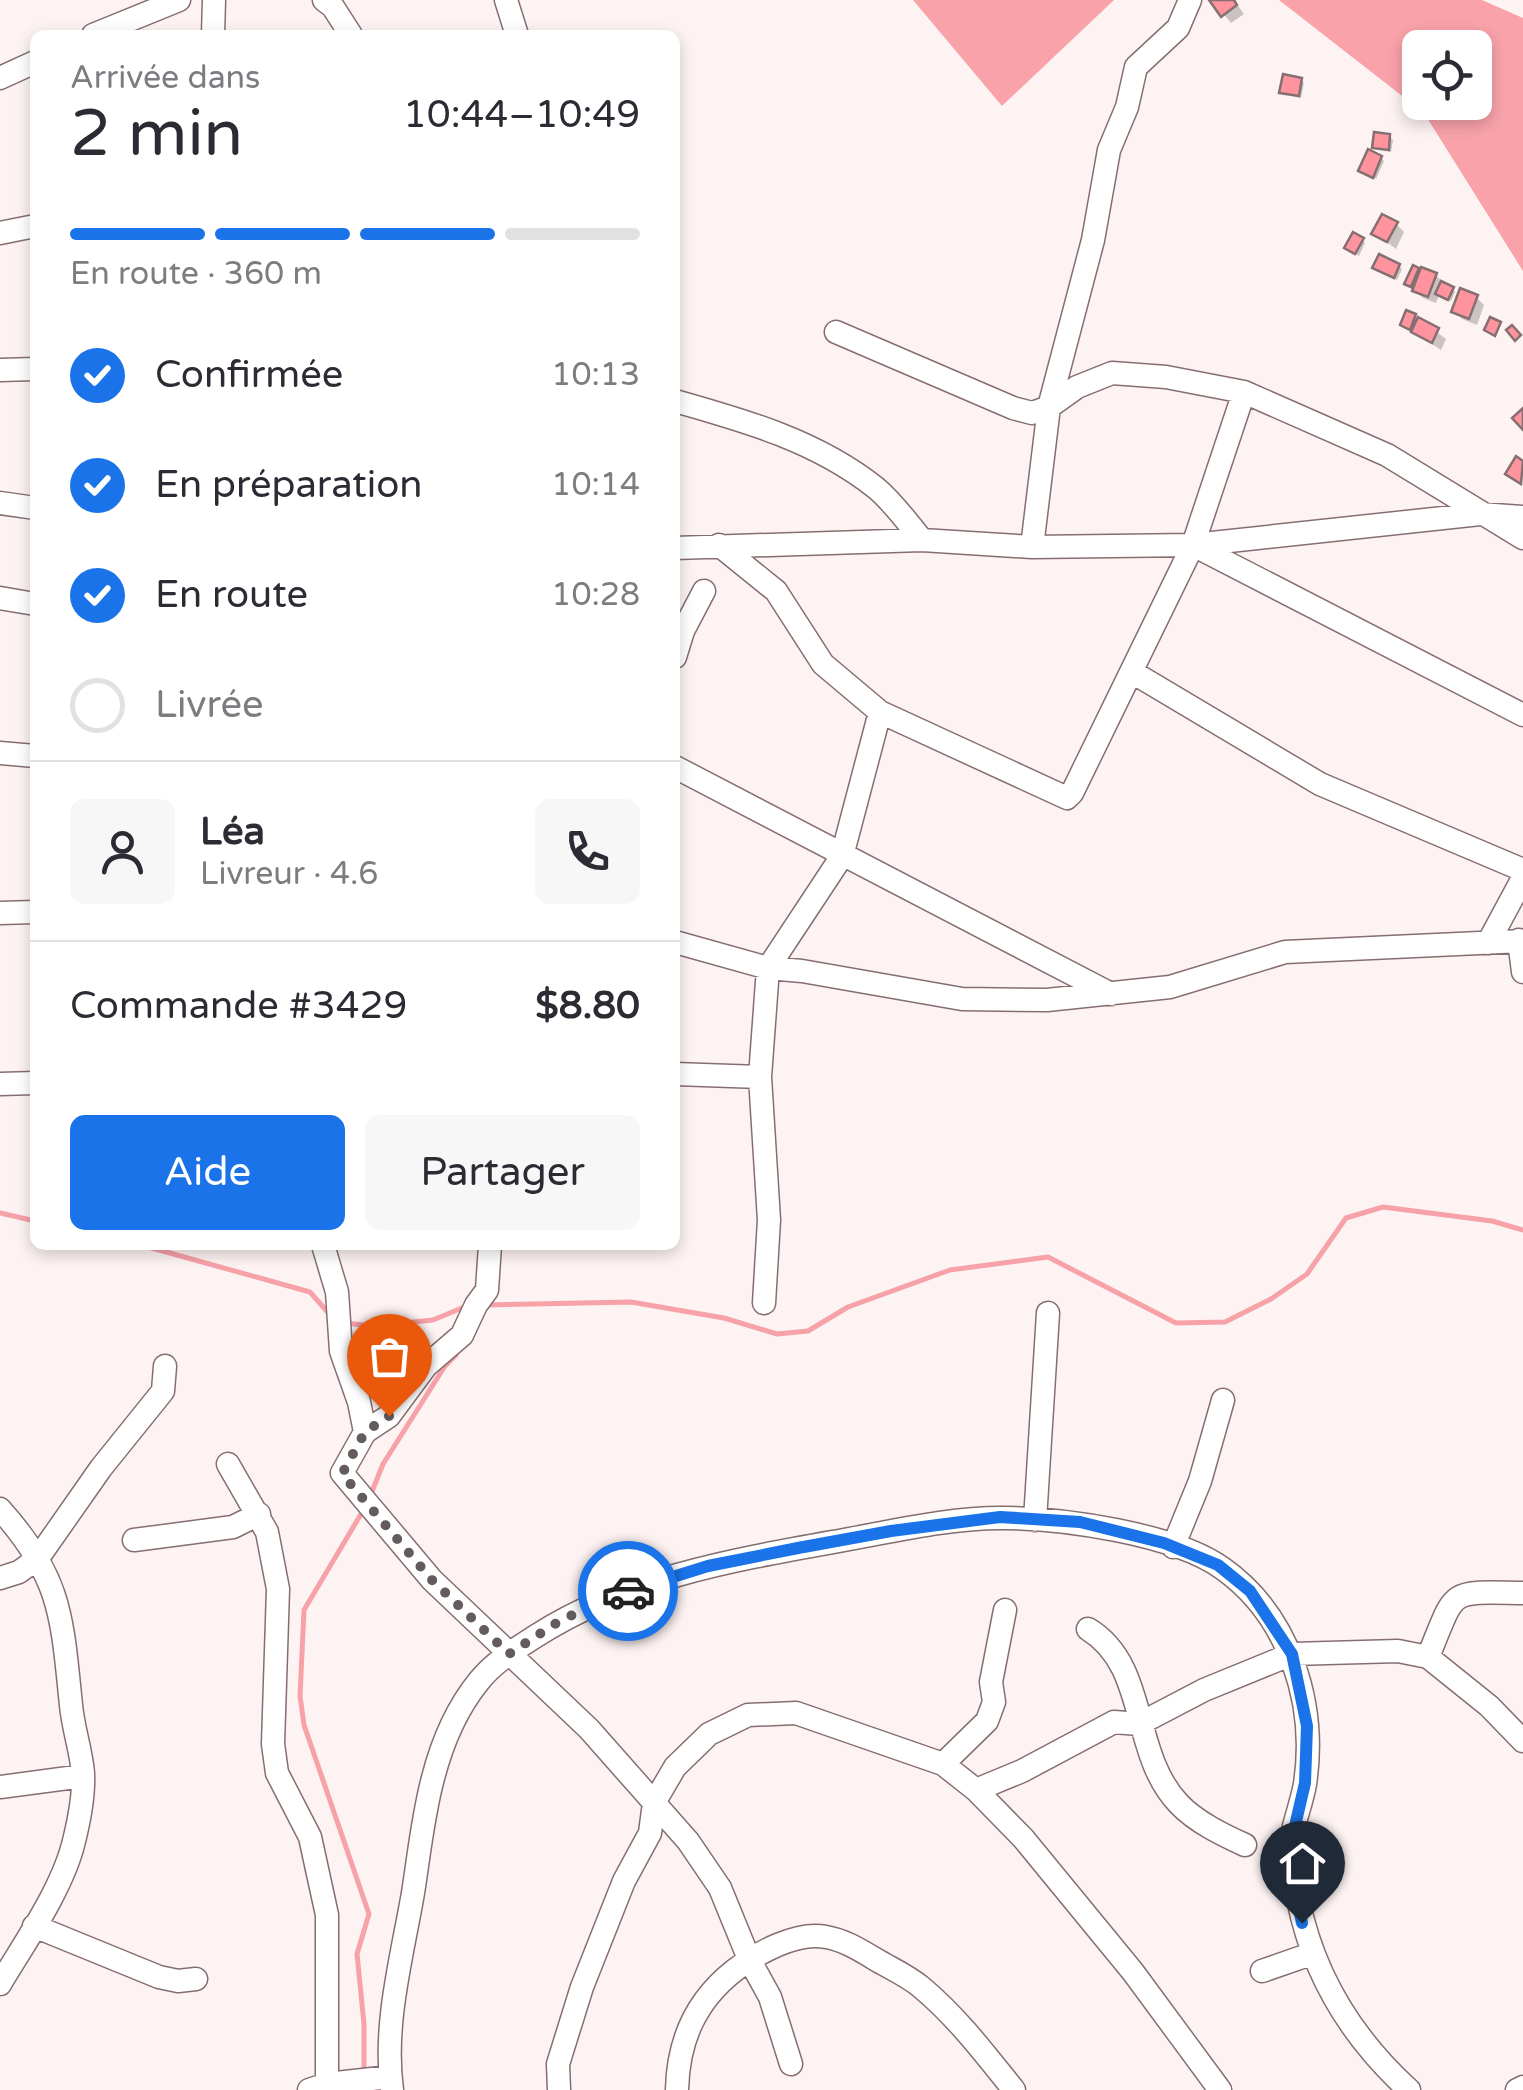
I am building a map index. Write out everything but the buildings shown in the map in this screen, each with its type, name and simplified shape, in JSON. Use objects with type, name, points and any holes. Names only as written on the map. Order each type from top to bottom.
[{"type":"street","points":[[105,30],[179,0]]},
{"type":"street","points":[[213,30],[214,0]]},
{"type":"street","points":[[506,0],[515,30]]},
{"type":"street","points":[[1032,546],[1049,408],[1093,240],[1108,150],[1127,107],[1136,67],[1178,28],[1190,0]]},
{"type":"street","points":[[0,78],[30,64]]},
{"type":"street","points":[[0,233],[30,227]]},
{"type":"street","points":[[836,332],[1032,413],[1049,408],[1077,387],[1112,374],[1166,377],[1244,392],[1387,454],[1523,538]]},
{"type":"street","points":[[0,370],[30,369]]},
{"type":"street","points":[[719,545],[776,591],[823,664],[880,712],[1067,798],[1193,545],[1244,392]]},
{"type":"street","points":[[680,403],[746,421],[824,452],[878,490],[922,540]]},
{"type":"street","points":[[0,503],[30,507]]},
{"type":"street","points":[[680,548],[922,540],[1032,546],[1193,545],[1480,514],[1523,517]]},
{"type":"street","points":[[1193,545],[1523,716]]},
{"type":"street","points":[[680,641],[704,590]]},
{"type":"street","points":[[0,598],[30,603]]},
{"type":"street","points":[[1132,672],[1320,784],[1520,864],[1488,943]]},
{"type":"street","points":[[764,1303],[769,1220],[760,1077],[768,968],[842,856],[880,712]]},
{"type":"street","points":[[0,753],[30,756]]},
{"type":"street","points":[[680,770],[1112,994]]},
{"type":"street","points":[[0,913],[30,912]]},
{"type":"street","points":[[680,943],[768,968],[962,999],[1047,1000],[1170,987],[1285,952],[1521,941],[1523,972]]},
{"type":"street","points":[[680,1074],[760,1077]]},
{"type":"street","points":[[0,1084],[30,1083]]},
{"type":"street","points":[[325,1250],[365,1432]]},
{"type":"street","points":[[490,1250],[487,1290],[462,1335],[426,1366],[389,1416],[365,1432],[342,1474],[432,1580],[590,1729],[688,1841],[720,1888],[770,1998],[792,2064]]},
{"type":"street","points":[[1034,1520],[1048,1314]]},
{"type":"street","points":[[0,1578],[19,1572],[38,1558],[101,1468],[163,1391],[166,1366]]},
{"type":"street","points":[[1174,1547],[1200,1481],[1223,1400]]},
{"type":"street","points":[[228,1464],[267,1532],[278,1590],[273,1744],[277,1773],[310,1837],[326,1916],[321,2088],[391,2083],[394,1992],[432,1778],[454,1719],[480,1679],[509,1654],[561,1620],[640,1586],[708,1566],[891,1531],[1000,1517],[1080,1522],[1174,1547],[1218,1565],[1250,1591],[1292,1654],[1307,1726],[1305,1783],[1288,1856],[1311,1954],[1372,2056],[1409,2090]]},
{"type":"street","points":[[0,1510],[38,1558],[55,1592],[68,1650],[71,1708],[83,1776],[74,1844],[0,1984]]},
{"type":"street","points":[[134,1540],[233,1527],[259,1514]]},
{"type":"street","points":[[1428,1657],[1452,1600],[1466,1592],[1523,1593]]},
{"type":"street","points":[[943,1764],[987,1721],[994,1702],[991,1682],[1005,1610]]},
{"type":"street","points":[[1088,1629],[1106,1640],[1120,1662],[1159,1774],[1178,1804],[1203,1823],[1245,1845]]},
{"type":"street","points":[[976,1790],[1022,1771],[1114,1722],[1140,1724],[1204,1690],[1292,1654],[1398,1651],[1428,1657],[1489,1706],[1523,1742]]},
{"type":"street","points":[[559,2090],[558,2064],[582,1987],[624,1881],[650,1833],[654,1803],[675,1766],[709,1734],[748,1715],[796,1713],[943,1764],[976,1790],[1023,1838],[1121,1958],[1220,2090]]},
{"type":"street","points":[[0,1787],[83,1776]]},
{"type":"street","points":[[34,1926],[159,1977],[196,1979]]},
{"type":"street","points":[[677,2090],[678,2057],[700,2005],[719,1983],[750,1959],[792,1940],[823,1936],[852,1945],[919,1984],[966,2031],[1014,2090]]},
{"type":"street","points":[[1262,1971],[1311,1954]]},
{"type":"shaded area","points":[[913,0],[1114,0],[1002,106]]},
{"type":"shaded area","points":[[1279,0],[1482,0],[1523,18],[1523,271],[1428,120],[1492,120],[1492,30],[1402,30],[1402,96]]},
{"type":"waterway","points":[[485,1305],[631,1302],[724,1318],[777,1334],[808,1331],[848,1307],[950,1270],[1048,1257],[1176,1323],[1225,1322],[1271,1299],[1307,1274],[1346,1218],[1383,1207],[1492,1221],[1523,1230]]},
{"type":"waterway","points":[[0,1213],[30,1220]]},
{"type":"waterway","points":[[159,1250],[310,1292],[331,1316]]},
{"type":"waterway","points":[[344,1323],[374,1326],[433,1320],[469,1305]]},
{"type":"waterway","points":[[371,1494],[383,1464],[445,1366],[456,1355]]},
{"type":"waterway","points":[[364,1509],[304,1610],[300,1696],[304,1725],[369,1914],[357,1954],[364,2072]]},
{"type":"way so far","points":[[389,1416],[365,1432],[342,1474],[432,1580],[509,1654],[561,1620],[628,1591]]},
{"type":"route","points":[[628,1591],[708,1566],[798,1548],[1000,1517],[1080,1522],[1164,1543],[1218,1565],[1250,1591],[1292,1654],[1307,1726],[1305,1783],[1288,1856],[1302,1923]]}]
